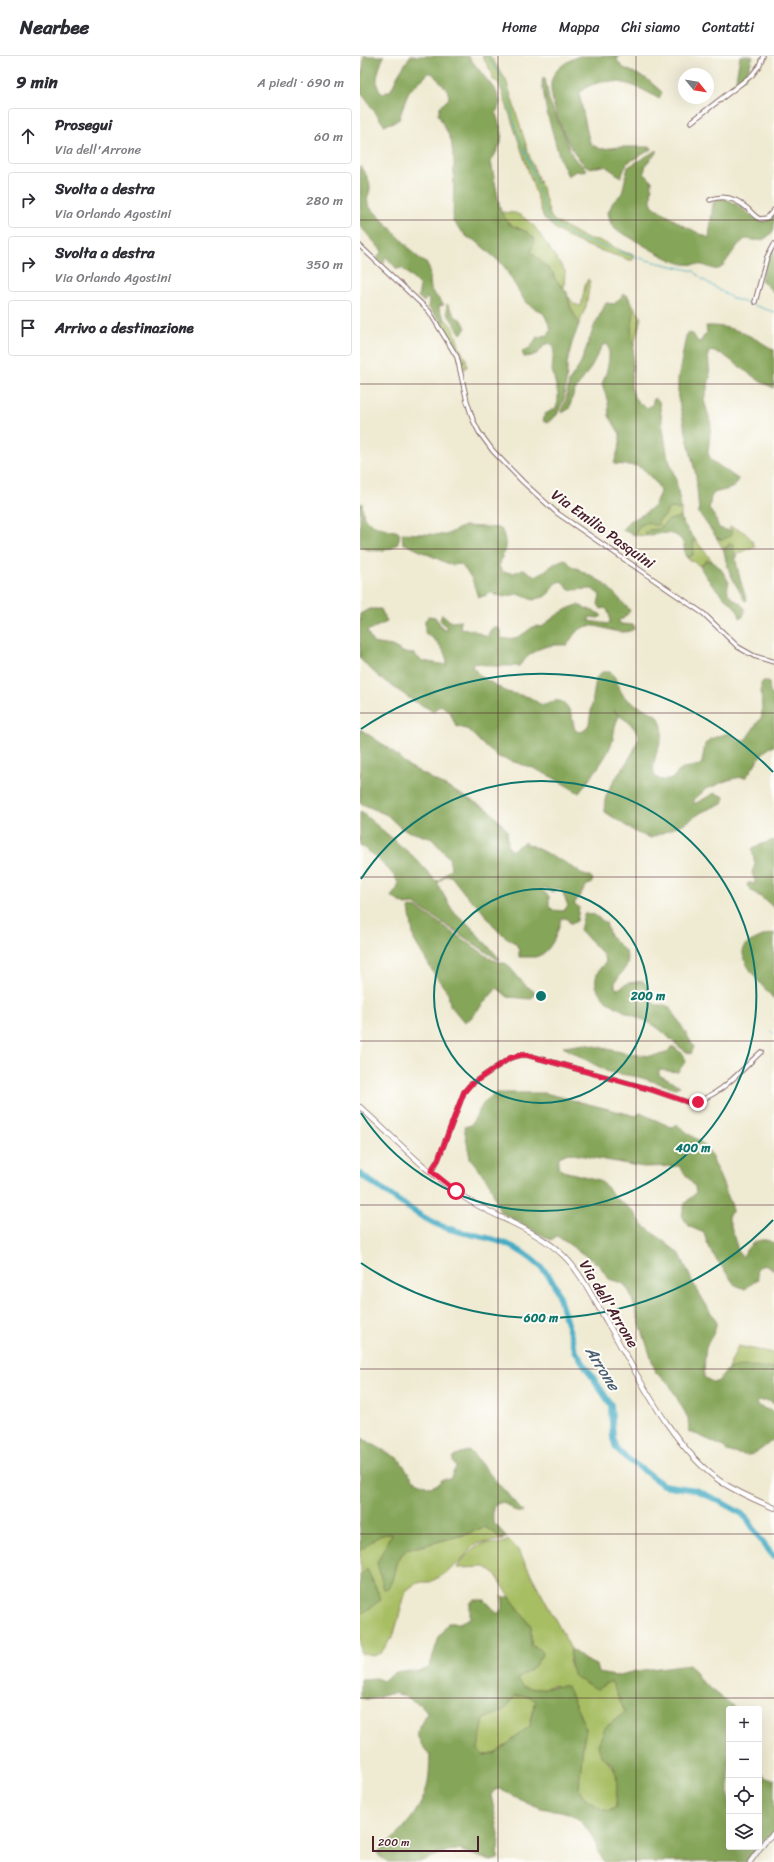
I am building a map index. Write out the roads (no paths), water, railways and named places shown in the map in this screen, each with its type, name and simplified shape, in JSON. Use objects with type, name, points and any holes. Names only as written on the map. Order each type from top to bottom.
[{"type":"street","points":[[691,122],[752,75],[759,66],[763,56]]},
{"type":"street","points":[[710,200],[718,197],[728,197],[742,204],[760,219],[767,218],[774,210]]},
{"type":"street","points":[[755,302],[765,262],[774,244]]},
{"type":"street","name":"Via Emilio Pasquini","points":[[360,246],[429,311],[457,357],[467,401],[473,420],[479,432],[493,451],[523,482],[557,513],[704,614],[738,647],[750,654],[774,662]]},
{"type":"street","points":[[431,1171],[438,1160],[464,1092],[470,1085],[515,1056],[527,1055],[649,1089],[690,1103],[698,1102],[713,1094],[761,1052]]},
{"type":"street","name":"Via dell'Arrone","points":[[360,1107],[431,1171],[466,1198],[543,1240],[564,1256],[582,1280],[662,1417],[680,1441],[700,1464],[720,1481],[774,1508]]},
{"type":"street","points":[[750,1862],[765,1841],[774,1833]]},
{"type":"waterway","points":[[487,56],[499,74],[508,97],[516,127],[535,178],[548,220],[576,238],[646,260],[694,271],[702,279],[732,298],[774,312]]},
{"type":"waterway","points":[[771,1031],[774,1034]]},
{"type":"waterway","name":"Arrone","points":[[360,1174],[424,1218],[449,1229],[506,1244],[523,1253],[540,1266],[547,1273],[556,1288],[576,1352],[611,1405],[613,1438],[616,1448],[624,1456],[663,1485],[696,1490],[742,1514],[748,1520],[774,1557]]}]
